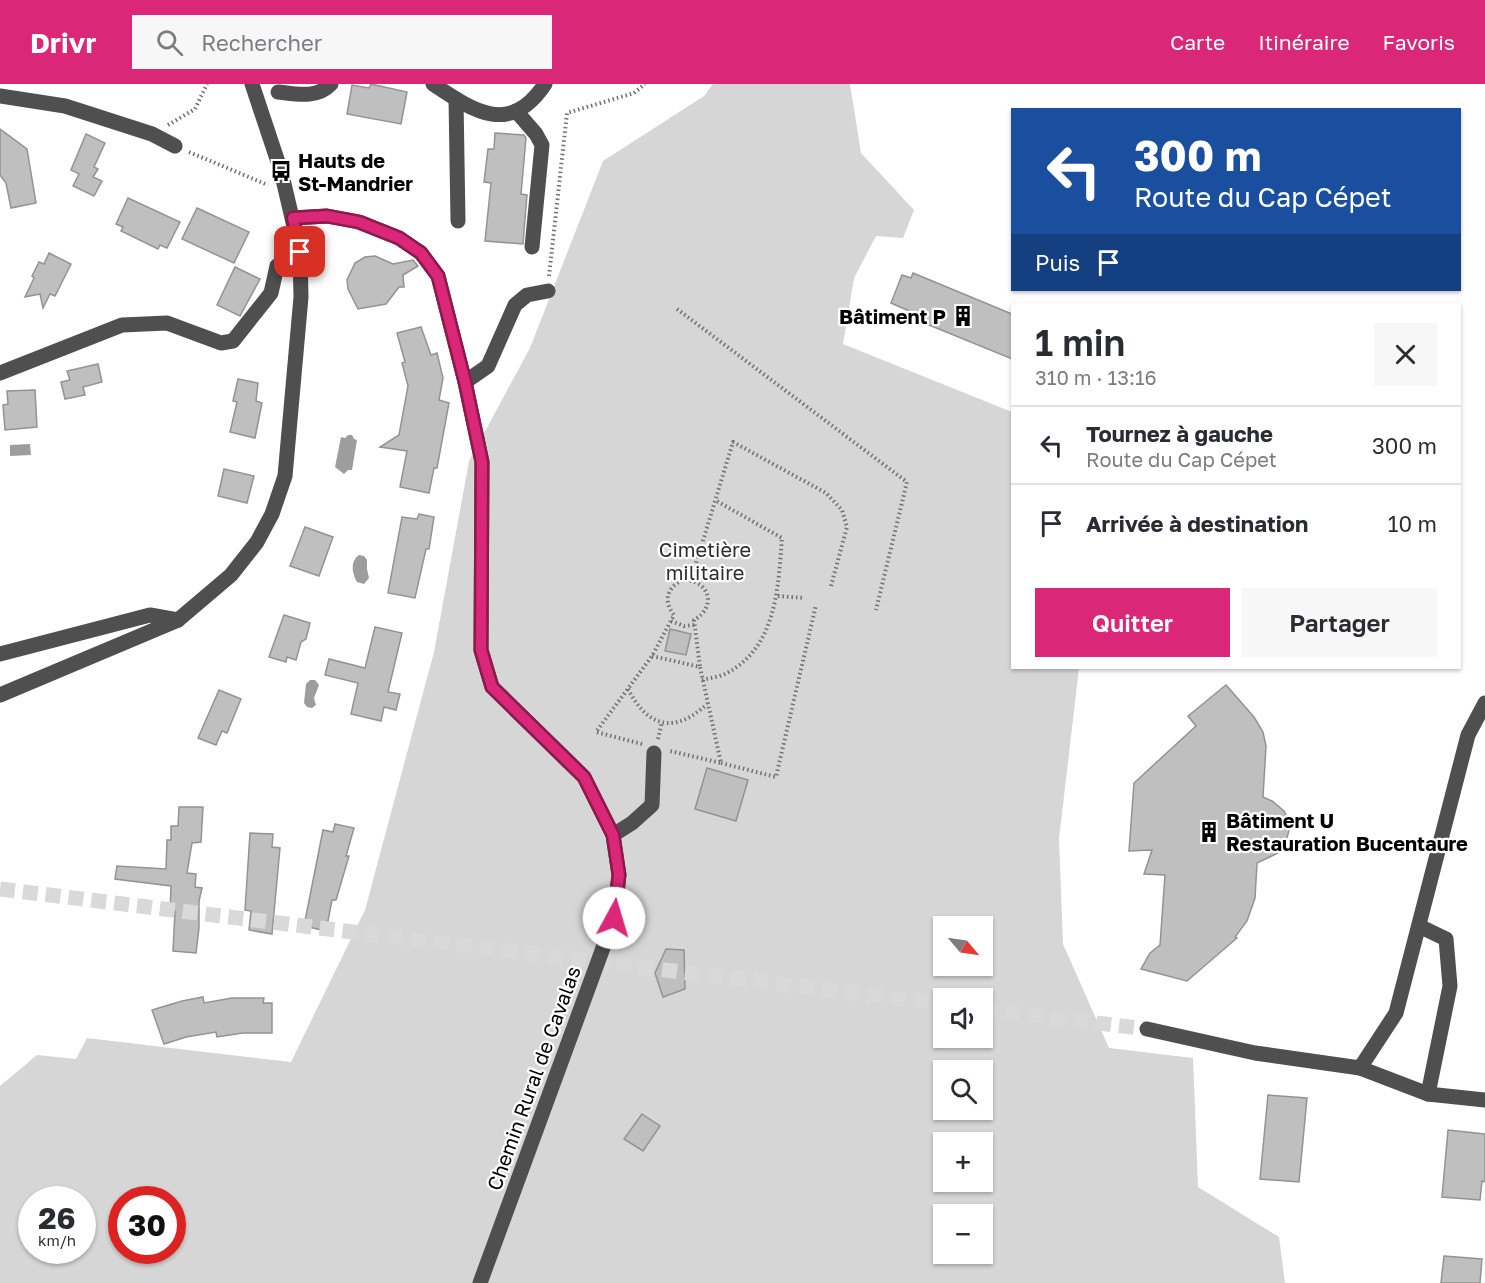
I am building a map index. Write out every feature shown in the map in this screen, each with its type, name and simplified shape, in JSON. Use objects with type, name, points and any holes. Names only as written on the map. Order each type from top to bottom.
[{"type":"street","points":[[0,695],[178,620],[231,575],[257,542],[276,505],[285,476],[301,297],[300,252],[279,162],[252,84]]},
{"type":"street","points":[[278,92],[314,94],[324,91],[331,84]]},
{"type":"street","points":[[433,84],[486,114],[505,114],[516,111],[537,97],[546,84]]},
{"type":"street","points":[[0,96],[64,106],[152,134],[175,146]]},
{"type":"street","points":[[456,99],[458,221]]},
{"type":"street","points":[[516,111],[536,134],[542,145],[532,247]]},
{"type":"street","name":"Chemin Rural de Cavalas","points":[[293,218],[327,216],[359,222],[399,238],[421,253],[438,276],[465,382],[482,462],[481,650],[492,687],[584,777],[613,835],[619,875],[614,918],[480,1283]]},
{"type":"street","points":[[0,373],[122,325],[167,323],[221,343],[233,341],[271,293],[277,266],[300,252]]},
{"type":"street","points":[[465,382],[488,366],[515,305],[527,295],[548,291]]},
{"type":"street","points":[[0,654],[150,615],[178,620]]},
{"type":"street","points":[[1360,1068],[1396,1013],[1468,735],[1485,703]]},
{"type":"street","points":[[613,835],[632,823],[652,805],[656,749]]},
{"type":"street","points":[[1419,926],[1446,939],[1450,986],[1428,1094]]},
{"type":"street","points":[[1147,1029],[1255,1053],[1360,1068],[1428,1094],[1485,1100]]},
{"type":"path","points":[[152,134],[195,109],[207,84]]},
{"type":"path","points":[[548,291],[567,113],[634,93],[645,84]]},
{"type":"path","points":[[175,146],[287,194]]},
{"type":"path","points":[[677,309],[907,482],[876,610]]},
{"type":"path","points":[[691,580],[733,442],[826,493],[843,510],[847,527],[831,586]]},
{"type":"path","points":[[702,680],[724,674],[743,662],[756,646],[772,618],[777,596],[782,538],[715,500]]},
{"type":"path","points":[[721,763],[702,680],[694,625],[694,620],[704,612],[708,599],[703,586],[691,580],[683,580],[671,588],[667,603],[674,615],[652,656],[596,732],[656,749],[776,777],[816,605]]},
{"type":"path","points":[[777,596],[804,598]]},
{"type":"path","points":[[670,621],[684,626],[694,625]]},
{"type":"path","points":[[652,656],[700,667]]},
{"type":"path","points":[[628,689],[635,703],[645,715],[662,722],[680,723],[695,715],[708,704]]},
{"type":"green space","name":"Cimetière militaire","points":[[713,84],[850,84],[861,153],[914,210],[903,238],[876,236],[854,278],[843,344],[1011,412],[1011,669],[1079,669],[1059,839],[1063,944],[1109,1048],[1193,1058],[1198,1187],[1279,1237],[1285,1283],[0,1283],[0,1086],[37,1055],[76,1059],[87,1038],[291,1062],[365,910],[434,652],[469,461],[530,348],[603,161],[704,96]]},
{"type":"shaded area","points":[[352,435],[357,440],[352,470],[344,474],[335,467],[341,437],[345,438]]},
{"type":"shaded area","points":[[30,444],[31,455],[10,456],[10,445]]},
{"type":"shaded area","points":[[359,555],[364,556],[367,560],[369,578],[364,584],[357,582],[353,571],[354,560]]},
{"type":"shaded area","points":[[310,680],[315,680],[319,685],[314,698],[316,705],[312,708],[307,707],[304,703],[306,684]]},
{"type":"building","points":[[371,84],[407,92],[401,124],[347,114],[352,85],[369,88]]},
{"type":"building","points":[[0,129],[27,149],[36,203],[11,208],[6,183],[0,175]]},
{"type":"building","points":[[495,133],[524,135],[526,138],[521,194],[527,195],[523,244],[485,241],[491,183],[484,182],[488,149],[494,149]]},
{"type":"building","points":[[86,134],[105,143],[94,167],[98,169],[93,177],[102,181],[94,196],[73,186],[79,174],[71,170]]},
{"type":"building","points":[[128,198],[180,222],[167,248],[160,245],[158,249],[121,231],[123,227],[116,224]]},
{"type":"building","points":[[197,208],[249,232],[234,263],[182,239]]},
{"type":"building","points":[[49,253],[71,264],[55,296],[50,294],[43,308],[40,294],[25,297],[39,262],[44,264]]},
{"type":"building","points":[[375,256],[393,264],[413,260],[418,266],[403,275],[404,287],[399,287],[386,304],[358,309],[348,289],[347,280],[355,263],[365,257]]},
{"type":"building","points":[[235,267],[260,279],[240,316],[217,305]]},
{"type":"building","name":"Bâtiment P","points":[[913,273],[1011,314],[1011,359],[912,318],[914,313],[891,303],[902,275],[911,278]]},
{"type":"building","points":[[421,327],[431,355],[437,353],[443,378],[439,400],[449,403],[437,468],[434,468],[429,493],[400,487],[407,451],[380,447],[399,435],[408,386],[402,363],[405,362],[397,333]]},
{"type":"building","points":[[98,364],[102,382],[83,387],[85,395],[65,399],[61,382],[70,380],[67,371]]},
{"type":"building","points":[[238,379],[258,383],[256,401],[262,403],[255,438],[230,432],[237,402],[233,401]]},
{"type":"building","points":[[35,390],[37,427],[5,430],[3,405],[8,404],[7,391]]},
{"type":"building","points":[[224,469],[254,476],[247,503],[218,496]]},
{"type":"building","points":[[419,514],[434,517],[429,549],[426,549],[415,598],[388,593],[402,517],[417,519]]},
{"type":"building","points":[[305,527],[333,537],[319,576],[290,566]]},
{"type":"building","points":[[284,615],[310,623],[306,639],[301,642],[296,660],[287,657],[286,662],[269,657]]},
{"type":"building","points":[[375,627],[402,633],[388,692],[400,694],[396,710],[384,707],[381,721],[351,714],[358,683],[325,675],[329,659],[365,668]]},
{"type":"building","points":[[670,629],[691,634],[686,655],[665,651]]},
{"type":"building","name":"Bâtiment U Restauration Bucentaure","points":[[1226,685],[1254,717],[1263,732],[1266,746],[1263,797],[1284,811],[1288,819],[1289,831],[1285,844],[1278,853],[1257,863],[1255,898],[1247,921],[1235,937],[1237,938],[1187,981],[1141,969],[1150,953],[1160,945],[1165,875],[1144,874],[1152,850],[1129,851],[1134,783],[1196,726],[1188,716]]},
{"type":"building","points":[[219,690],[241,699],[227,733],[222,731],[216,745],[198,738]]},
{"type":"building","points":[[707,768],[748,780],[736,821],[695,809]]},
{"type":"building","points":[[179,807],[203,807],[201,842],[192,843],[187,873],[196,874],[195,887],[202,888],[196,953],[173,951],[175,912],[170,912],[171,886],[115,879],[117,866],[166,869],[167,840],[171,840],[171,826],[178,826]]},
{"type":"building","points":[[335,824],[354,828],[346,856],[349,856],[336,900],[332,900],[326,931],[304,926],[323,830],[333,832]]},
{"type":"building","points":[[250,833],[273,834],[272,847],[280,848],[272,934],[249,930],[251,911],[245,910]]},
{"type":"building","points":[[666,949],[684,950],[685,989],[663,997],[655,973]]},
{"type":"building","points":[[203,997],[204,1003],[232,998],[264,998],[263,1003],[272,1003],[272,1033],[243,1033],[217,1037],[216,1032],[186,1037],[164,1044],[152,1010]]},
{"type":"building","points":[[1268,1095],[1307,1098],[1299,1182],[1260,1179]]},
{"type":"building","points":[[642,1114],[660,1126],[643,1151],[624,1139]]},
{"type":"building","points":[[1448,1130],[1485,1134],[1485,1182],[1482,1181],[1480,1200],[1442,1197]]},
{"type":"building","points":[[1444,1256],[1482,1259],[1480,1283],[1441,1283]]},
{"type":"tunnel","points":[[0,889],[933,1003]]},
{"type":"tunnel","points":[[993,1010],[1147,1029]]},
{"type":"place","name":"Hauts de St-Mandrier","points":[[281,171]]},
{"type":"place","name":"Bâtiment P","points":[[963,316]]},
{"type":"place","name":"Bâtiment U Restauration Bucentaure","points":[[1209,832]]},
{"type":"route","points":[[300,252],[293,218],[327,216],[359,222],[399,238],[421,253],[438,276],[465,382],[482,462],[481,650],[492,687],[584,777],[613,835],[619,875],[614,918]]}]
